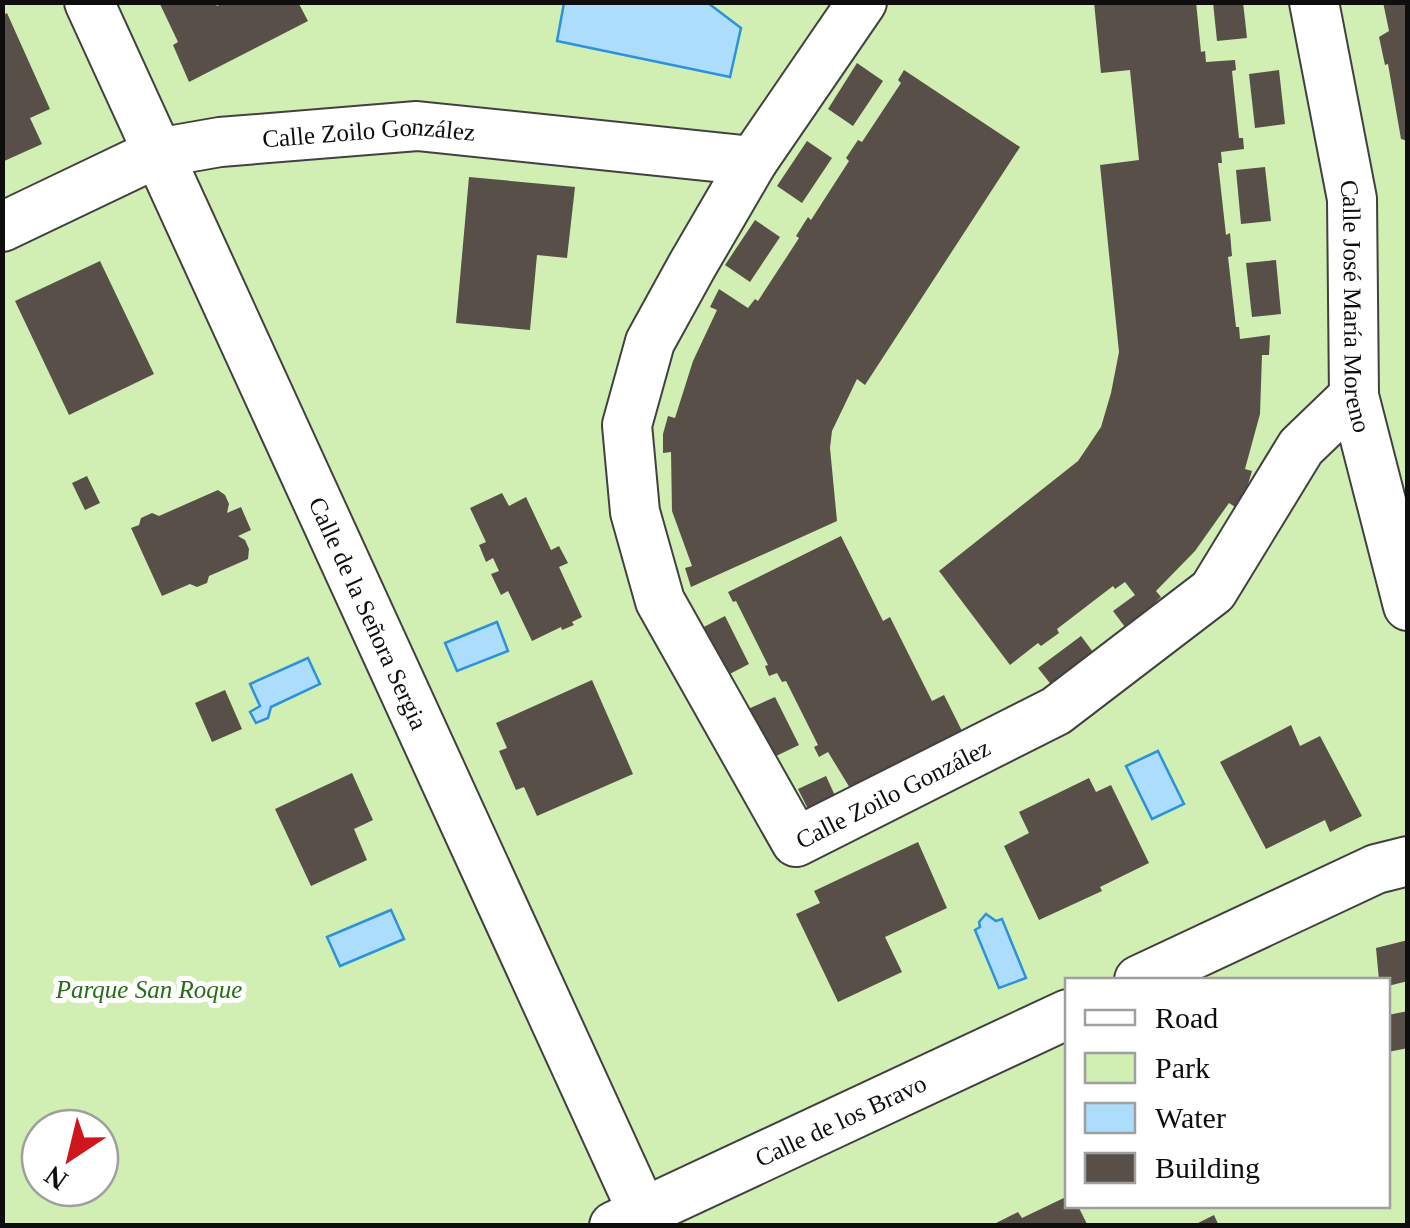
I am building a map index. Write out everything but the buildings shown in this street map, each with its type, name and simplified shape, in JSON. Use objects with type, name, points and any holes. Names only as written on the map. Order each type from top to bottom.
[{"type":"street","name":"Calle de la Señora Sergia","points":[[89,2],[635,1221]]},
{"type":"street","name":"Calle Zoilo González","points":[[862,2],[754,161],[650,342],[627,425],[636,512],[660,601],[796,842],[1056,711],[1213,592],[1300,447],[1354,396]]},
{"type":"street","name":"Calle José María Moreno","points":[[1314,2],[1352,199],[1354,396],[1408,606]]},
{"type":"street","name":"Calle Zoilo González","points":[[2,227],[157,153],[220,142],[417,126],[754,161]]},
{"type":"street","points":[[1142,978],[1376,869],[1408,860]]},
{"type":"street","name":"Calle de los Bravo","points":[[635,1221],[1065,1015]]},
{"type":"green space","name":"Parque San Roque","points":[[2,3],[1407,3],[1407,1225],[3,1225]]},
{"type":"water","points":[[564,3],[708,3],[741,28],[730,77],[557,41]]},
{"type":"water","points":[[497,622],[508,651],[457,671],[445,643]]},
{"type":"water","points":[[308,658],[320,684],[271,707],[268,718],[256,723],[250,712],[260,706],[250,684]]},
{"type":"water","points":[[1158,751],[1184,804],[1152,819],[1126,766]]},
{"type":"water","points":[[391,910],[404,939],[340,966],[327,937]]},
{"type":"water","points":[[986,914],[996,921],[1002,919],[1026,978],[999,988],[975,930]]}]
